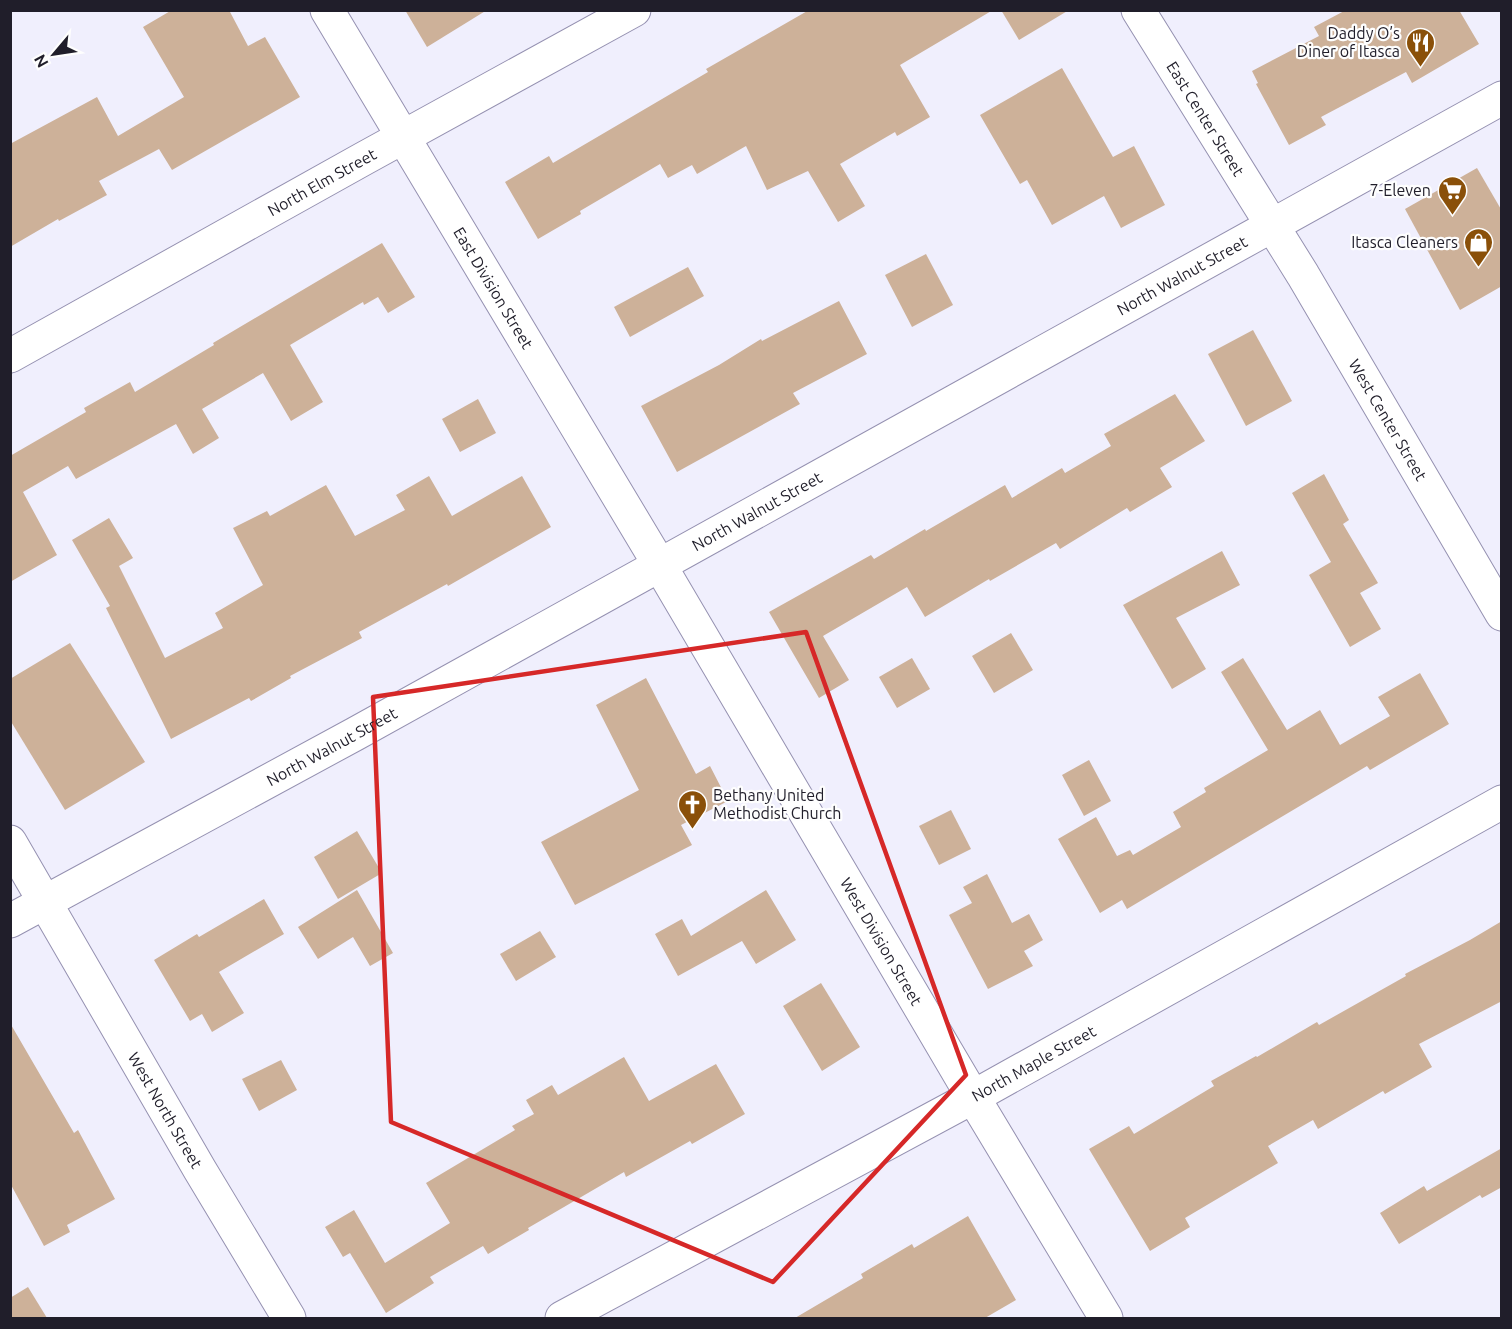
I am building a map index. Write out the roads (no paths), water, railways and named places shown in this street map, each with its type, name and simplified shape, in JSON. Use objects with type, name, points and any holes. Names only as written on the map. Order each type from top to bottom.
[{"type":"street","name":"East Division Street","points":[[327,10],[659,564]]},
{"type":"street","name":"North Elm Street","points":[[10,356],[634,10]]},
{"type":"street","name":"East Center Street","points":[[1138,10],[1272,226]]},
{"type":"street","name":"North Walnut Street","points":[[10,921],[355,734],[1502,99]]},
{"type":"street","name":"West Center Street","points":[[1272,226],[1502,614]]},
{"type":"street","name":"West Division Street","points":[[659,564],[1106,1318]]},
{"type":"street","name":"North Maple Street","points":[[562,1318],[973,1097],[1502,802]]},
{"type":"street","name":"West North Street","points":[[10,842],[200,1170],[290,1318]]},
{"type":"place","name":"Daddy O’s Diner of Itasca","points":[[1421,68]]},
{"type":"place","name":"7-Eleven","points":[[1452,216]]},
{"type":"place","name":"Itasca Cleaners","points":[[1479,268]]},
{"type":"place","name":"Bethany United Methodist Church","points":[[692,830]]}]
